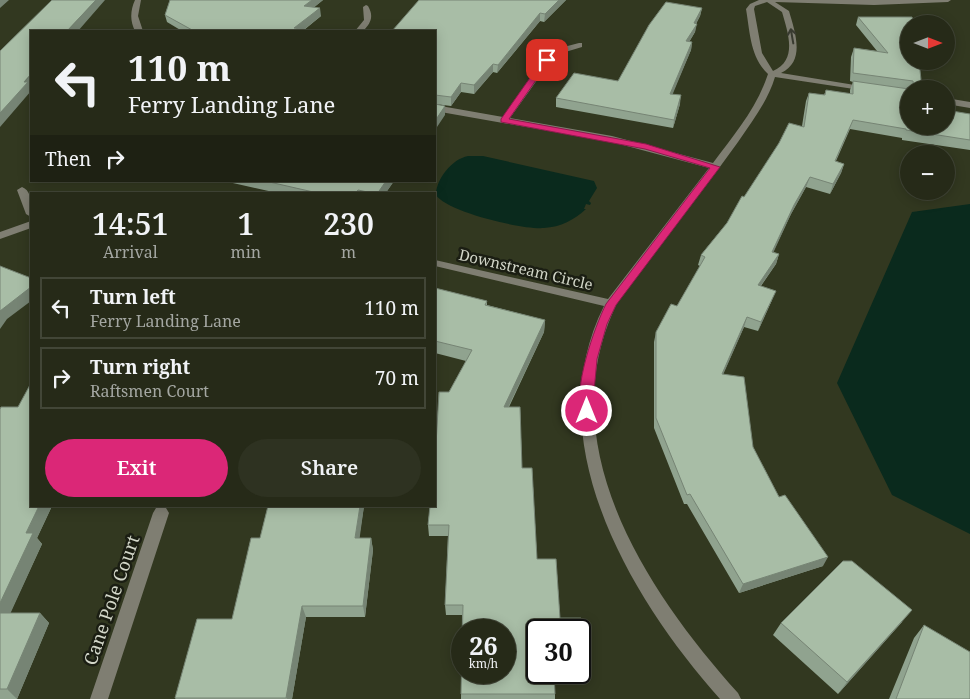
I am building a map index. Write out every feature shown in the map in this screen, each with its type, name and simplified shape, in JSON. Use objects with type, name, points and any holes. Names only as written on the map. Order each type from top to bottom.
[{"type":"street","points":[[138,0],[134,13],[138,30]]},
{"type":"street","points":[[872,90],[772,74],[766,69],[759,58],[750,9],[752,5],[765,0],[874,3],[948,0]]},
{"type":"street","points":[[732,699],[685,646],[634,566],[614,523],[601,488],[588,425],[587,397],[589,370],[594,347],[611,304],[716,167],[764,97],[772,74],[791,62],[793,38],[785,11],[781,7],[765,0]]},
{"type":"street","points":[[360,30],[368,21],[369,16],[366,7]]},
{"type":"street","points":[[504,121],[547,60],[559,51],[579,45]]},
{"type":"street","points":[[955,102],[970,105]]},
{"type":"street","points":[[436,108],[638,145],[716,167]]},
{"type":"street","points":[[22,190],[30,211]]},
{"type":"street","points":[[0,236],[30,224]]},
{"type":"street","name":"Downstream Circle","points":[[436,263],[611,304]]},
{"type":"street","name":"Cane Pole Court","points":[[99,699],[161,513]]},
{"type":"shaded area","points":[[468,156],[483,156],[594,181],[597,188],[589,201],[590,205],[586,204],[584,209],[586,209],[572,220],[562,224],[534,228],[486,219],[455,208],[436,195],[439,183],[446,171],[456,161]]},
{"type":"shaded area","points":[[970,204],[970,534],[892,495],[837,383],[912,212]]},
{"type":"building","points":[[52,0],[96,0],[68,30],[30,30],[30,75],[24,82],[28,82],[0,113],[0,51]]},
{"type":"building","points":[[170,0],[312,0],[304,6],[320,8],[294,28],[307,30],[192,30],[165,15]]},
{"type":"building","points":[[419,0],[559,0],[545,14],[540,13],[498,65],[493,64],[474,85],[461,83],[451,97],[436,95],[436,30],[393,30]]},
{"type":"building","points":[[666,2],[702,8],[694,23],[697,24],[686,41],[692,42],[670,94],[681,95],[674,120],[556,98],[574,73],[618,81],[649,25]]},
{"type":"building","points":[[858,17],[900,17],[900,70],[920,70],[921,80],[906,80],[853,73],[854,48],[888,53]]},
{"type":"building","points":[[853,81],[900,88],[900,128],[853,120],[835,161],[844,164],[833,184],[810,177],[794,205],[772,252],[779,254],[758,285],[776,291],[761,322],[747,317],[722,374],[744,377],[753,447],[779,497],[785,495],[828,557],[743,584],[690,494],[687,495],[656,418],[656,332],[671,304],[677,306],[705,257],[701,255],[727,223],[742,196],[744,197],[779,143],[789,123],[804,127],[809,93],[825,95],[826,90],[853,94]]},
{"type":"building","points":[[436,104],[445,106],[436,120]]},
{"type":"building","points":[[955,112],[970,114],[970,140],[938,135],[955,135]]},
{"type":"building","points":[[269,182],[385,182],[378,192],[358,190],[356,192],[313,192]]},
{"type":"building","points":[[0,266],[30,278],[30,288],[0,311]]},
{"type":"building","points":[[436,288],[487,301],[485,305],[545,320],[504,407],[520,407],[522,468],[532,468],[537,559],[556,559],[560,618],[581,618],[526,619],[526,684],[555,684],[555,694],[461,694],[461,684],[516,684],[516,619],[462,619],[463,605],[445,605],[449,525],[428,525],[430,507],[436,507],[436,444],[439,392],[449,392],[472,350],[436,341]]},
{"type":"building","points":[[30,385],[30,507],[39,507],[26,533],[33,533],[0,603],[0,409],[1,407],[18,407]]},
{"type":"building","points":[[268,507],[360,507],[355,538],[371,538],[363,606],[302,606],[286,698],[175,698],[197,619],[232,619],[251,538],[260,538]]},
{"type":"building","points":[[843,561],[852,561],[912,610],[847,682],[781,623]]},
{"type":"building","points":[[0,613],[40,613],[7,689],[0,689]]},
{"type":"building","points":[[924,625],[970,652],[970,699],[896,699]]},
{"type":"route","points":[[547,60],[504,121],[670,152],[716,167],[611,304],[602,324],[591,359],[587,411]]}]
